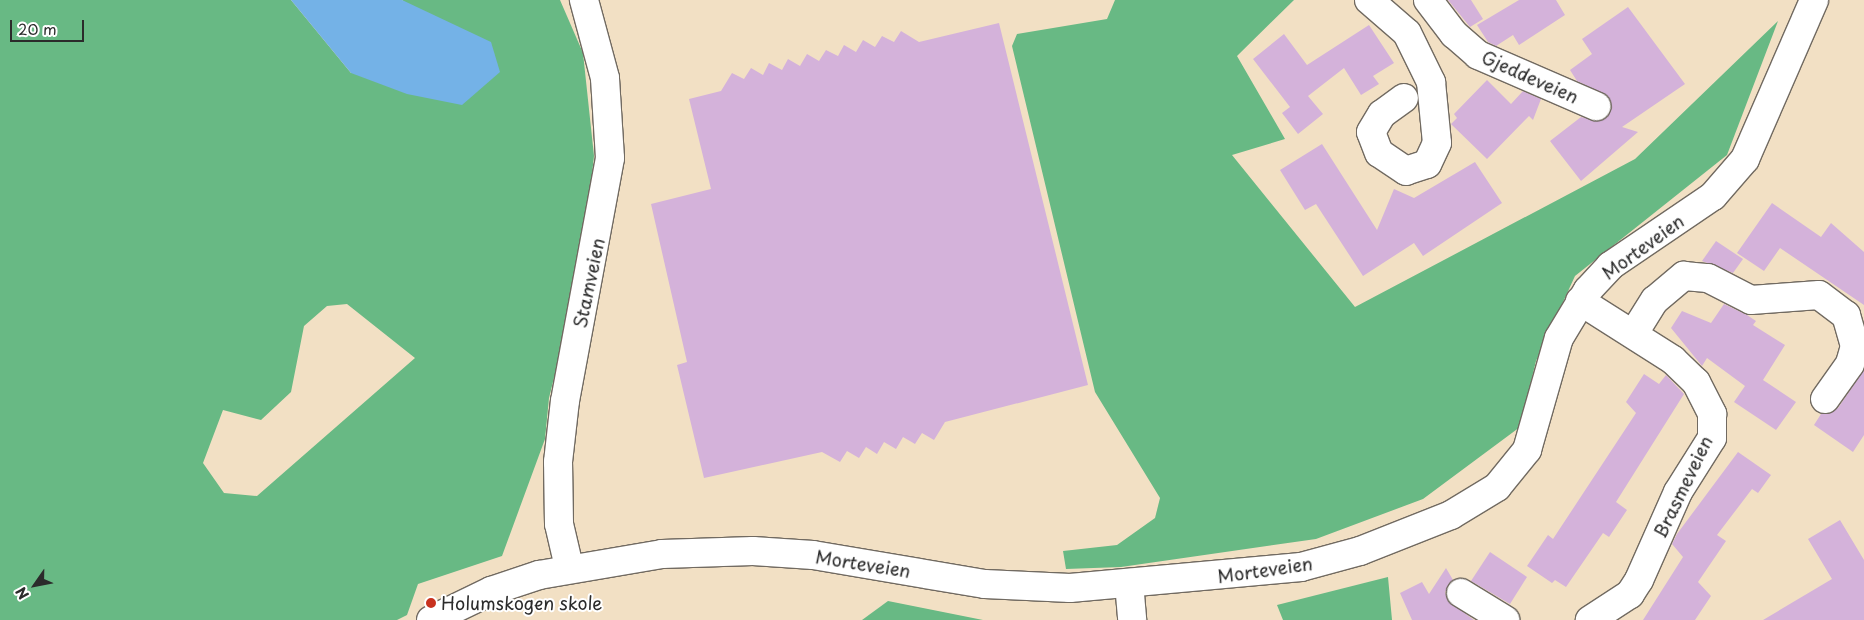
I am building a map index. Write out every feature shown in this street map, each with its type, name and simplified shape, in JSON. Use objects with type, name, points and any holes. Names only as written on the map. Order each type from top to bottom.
[{"type":"street","name":"Stamveien","points":[[569,567],[560,524],[558,462],[565,401],[610,158],[605,78],[584,0]]},
{"type":"street","points":[[1369,0],[1407,33],[1431,82],[1437,143],[1427,164],[1406,170],[1383,158],[1371,132],[1382,114],[1404,98]]},
{"type":"street","name":"Gjeddeveien","points":[[1428,0],[1454,34],[1478,55],[1596,106]]},
{"type":"street","name":"Morteveien","points":[[432,620],[499,588],[569,567],[662,554],[753,551],[813,555],[1012,587],[1129,583],[1302,567],[1393,539],[1482,498],[1509,475],[1528,450],[1560,338],[1580,301],[1610,266],[1699,206],[1734,173],[1763,126],[1807,3]]},
{"type":"street","points":[[1634,334],[1655,300],[1684,276],[1708,278],[1751,300],[1819,295],[1846,315],[1855,346],[1850,364],[1826,399]]},
{"type":"street","name":"Brasmeveien","points":[[1580,301],[1634,334],[1696,382],[1712,414],[1712,438],[1678,492],[1630,594],[1590,620]]},
{"type":"street","points":[[1129,583],[1132,620]]},
{"type":"street","points":[[1461,593],[1505,620]]},
{"type":"green space","points":[[0,0],[291,0],[351,73],[406,4],[402,0],[560,0],[583,53],[594,156],[582,265],[549,398],[545,439],[502,556],[418,584],[407,615],[397,620],[0,620]],"holes":[[[347,304],[415,358],[257,496],[224,493],[203,463],[223,410],[261,420],[291,392],[304,326],[327,306]]]},
{"type":"green space","points":[[1115,0],[1294,0],[1237,56],[1285,139],[1232,155],[1355,307],[1635,159],[1778,21],[1727,155],[1575,276],[1536,361],[1520,427],[1423,499],[1316,539],[1121,567],[1066,569],[1063,551],[1117,545],[1155,518],[1160,498],[1095,392],[1012,46],[1017,34],[1107,19]]},
{"type":"green space","points":[[1388,577],[1392,620],[1283,620],[1277,605]]},
{"type":"green space","points":[[888,601],[983,620],[862,620]]},
{"type":"water","points":[[291,0],[402,0],[491,42],[500,72],[462,105],[407,94],[351,73]]},
{"type":"building","points":[[1448,0],[1471,0],[1483,19],[1470,27]]},
{"type":"building","points":[[1519,0],[1556,0],[1565,15],[1519,45],[1513,35],[1496,46],[1488,42],[1477,25]]},
{"type":"building","points":[[1628,7],[1685,84],[1622,127],[1638,132],[1581,181],[1550,141],[1581,117],[1598,121],[1610,113],[1608,96],[1577,81],[1570,70],[1592,54],[1582,39]]},
{"type":"building","points":[[999,23],[1088,385],[945,422],[934,440],[922,433],[915,444],[903,437],[896,449],[884,442],[877,454],[866,447],[859,458],[847,451],[840,462],[822,452],[704,478],[677,365],[687,362],[651,204],[711,189],[689,99],[721,91],[732,73],[744,79],[751,68],[763,75],[769,63],[782,70],[788,59],[800,66],[807,54],[819,61],[826,50],[838,56],[844,45],[856,52],[863,40],[875,47],[882,36],[894,42],[901,31],[919,42]]},
{"type":"building","points":[[1369,25],[1394,63],[1373,76],[1379,84],[1361,95],[1344,68],[1308,96],[1323,114],[1298,134],[1282,113],[1290,107],[1253,59],[1284,34],[1307,65]]},
{"type":"building","points":[[1487,80],[1511,104],[1523,91],[1541,99],[1533,120],[1529,116],[1487,159],[1451,124],[1457,118],[1454,114]]},
{"type":"building","points":[[1322,144],[1377,230],[1394,189],[1414,198],[1475,162],[1502,203],[1423,256],[1414,243],[1363,276],[1316,204],[1305,210],[1280,170]]},
{"type":"building","points":[[1772,203],[1821,237],[1831,223],[1864,252],[1864,305],[1780,248],[1764,271],[1737,253]]},
{"type":"building","points":[[1716,241],[1743,259],[1733,273],[1702,261]]},
{"type":"building","points":[[1724,304],[1756,321],[1753,325],[1785,345],[1763,380],[1796,402],[1776,430],[1734,402],[1745,386],[1707,358],[1702,366],[1671,328],[1682,311],[1711,323]]},
{"type":"building","points":[[1864,370],[1864,435],[1853,452],[1814,425],[1821,414],[1838,408]]},
{"type":"building","points":[[1644,374],[1659,384],[1666,375],[1684,394],[1616,502],[1627,510],[1609,537],[1603,533],[1566,587],[1555,580],[1552,583],[1527,566],[1548,535],[1553,539],[1636,413],[1626,402]]},
{"type":"building","points":[[1738,452],[1771,475],[1758,493],[1752,489],[1717,535],[1726,541],[1698,582],[1711,596],[1695,620],[1643,620],[1683,557],[1672,544],[1677,534]]},
{"type":"building","points":[[1840,520],[1864,560],[1864,620],[1763,620],[1832,579],[1808,539]]},
{"type":"building","points":[[1490,552],[1527,577],[1510,604],[1471,581]]},
{"type":"building","points":[[1446,568],[1453,580],[1445,592],[1448,601],[1474,620],[1412,620],[1400,593],[1422,582],[1429,594]]},
{"type":"place","name":"Holumskogen skole","points":[[431,603]]}]
